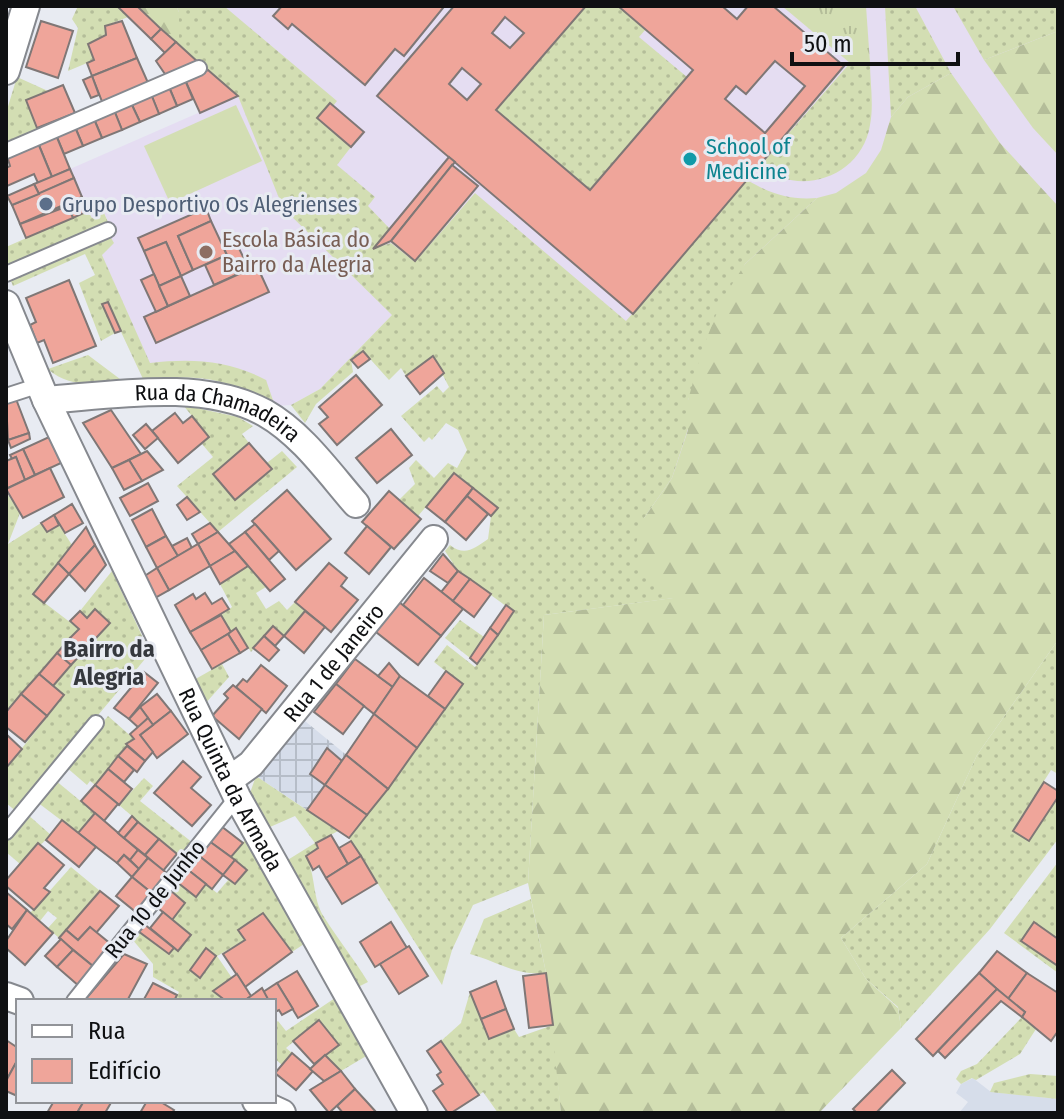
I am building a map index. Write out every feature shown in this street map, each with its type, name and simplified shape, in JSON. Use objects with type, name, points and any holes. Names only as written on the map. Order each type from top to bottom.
[{"type":"street","points":[[6,71],[26,6]]},
{"type":"street","name":"Rua Quinta da Armada","points":[[6,304],[43,392],[233,789],[414,1113]]},
{"type":"street","name":"Rua da Chamadeira","points":[[43,392],[181,394],[235,400],[266,414],[297,437],[356,504]]},
{"type":"street","name":"Rua 1 de Janeiro","points":[[233,789],[434,539]]},
{"type":"street","points":[[260,1103],[282,1113]]},
{"type":"lane","points":[[6,151],[199,68]]},
{"type":"lane","points":[[6,274],[108,230]]},
{"type":"lane","points":[[6,396],[43,392]]},
{"type":"lane","points":[[6,832],[96,723]]},
{"type":"lane","name":"Rua 10 de Junho","points":[[76,999],[233,789]]},
{"type":"shaded area","points":[[137,6],[1058,6],[1058,575],[483,472],[444,373],[409,318],[392,315],[320,389],[291,405],[275,406],[224,382],[188,374],[144,381],[84,250],[115,235],[104,213],[92,218],[70,169],[237,96]]},
{"type":"shaded area","points":[[300,717],[388,789],[349,838],[256,776]]},
{"type":"shaded area","points":[[973,1078],[991,1092],[1058,1099],[1058,1113],[959,1113],[968,1102],[956,1093],[961,1084]]},
{"type":"green space","points":[[78,6],[117,6],[128,17],[105,26],[106,35],[88,44],[94,60],[68,71],[78,28],[72,19]]},
{"type":"green space","points":[[137,6],[176,6],[179,12],[179,45]]},
{"type":"green space","points":[[176,6],[224,6],[337,101],[333,106],[330,103],[317,118],[351,147],[337,165],[375,197],[368,206],[390,229],[375,248],[391,243],[415,262],[475,193],[626,321],[747,180],[780,195],[817,198],[745,264],[688,400],[688,429],[672,478],[644,518],[674,598],[544,615],[528,883],[473,905],[452,950],[442,985],[349,838],[462,684],[434,662],[447,645],[475,667],[514,612],[458,571],[445,551],[450,545],[455,549],[470,550],[488,539],[491,516],[498,508],[455,473],[418,516],[399,500],[415,484],[409,468],[416,460],[434,478],[448,463],[457,468],[467,450],[458,430],[446,423],[432,440],[429,437],[424,442],[401,416],[437,386],[443,393],[449,387],[433,356],[406,376],[401,368],[389,380],[363,351],[351,360],[353,372],[316,404],[305,423],[291,405],[320,389],[392,315],[283,208],[238,96],[179,45],[179,12]]},
{"type":"green space","points":[[578,6],[618,6],[646,29],[639,37],[687,77],[590,190],[496,110],[558,39]]},
{"type":"green space","points":[[782,6],[866,6],[870,63],[850,63]]},
{"type":"green space","points":[[885,6],[915,6],[951,73],[908,97],[891,117]]},
{"type":"green space","points":[[953,6],[1058,6],[1058,31],[984,60]]},
{"type":"green space","points":[[1058,31],[1058,155],[1033,128],[984,60]]},
{"type":"green space","points":[[850,63],[870,63],[870,125],[865,143],[855,158],[827,177],[810,181],[776,176],[760,166]]},
{"type":"green space","points":[[951,73],[1000,143],[1058,206],[1058,640],[977,755],[927,864],[841,938],[866,979],[898,1008],[901,1028],[819,1113],[561,1113],[546,973],[528,883],[544,615],[673,598],[646,578],[635,546],[644,518],[672,478],[688,430],[688,400],[702,350],[722,300],[745,264],[817,198],[836,193],[866,173],[881,150],[891,117],[908,97]]},
{"type":"green space","points":[[17,77],[48,91],[26,100],[76,115],[6,146],[6,113]]},
{"type":"green space","points":[[236,105],[262,161],[170,203],[144,146]]},
{"type":"green space","points":[[88,211],[92,218],[104,213],[108,222],[8,266],[6,247]]},
{"type":"green space","points":[[111,238],[114,243],[102,255],[150,363],[195,361],[238,368],[266,380],[275,406],[242,389],[212,380],[180,378],[144,381],[107,302],[102,305],[115,333],[101,341],[79,283],[95,275],[85,254],[13,286],[11,281]]},
{"type":"green space","points":[[88,355],[124,382],[74,382],[48,369]]},
{"type":"green space","points":[[183,405],[238,417],[253,426],[242,434],[249,443],[213,474],[235,500],[271,470],[267,463],[282,451],[297,467],[218,532],[177,486],[213,457],[202,444],[209,437]]},
{"type":"green space","points":[[6,492],[20,513],[8,544],[41,523],[47,532],[59,525],[72,545],[33,594],[79,629],[6,712]]},
{"type":"green space","points":[[248,566],[266,587],[256,593],[266,609],[279,601],[287,610],[295,602],[305,611],[284,636],[273,627],[251,652],[236,629],[231,632],[221,615],[232,607],[220,584]]},
{"type":"green space","points":[[112,571],[150,653],[17,812],[6,803],[6,768],[64,696],[53,686],[110,623],[96,609],[87,618],[80,611]]},
{"type":"green space","points":[[460,620],[484,637],[470,658],[445,638]]},
{"type":"green space","points":[[1058,640],[1058,774],[1051,770],[1013,830],[1029,841],[1058,797],[1058,839],[990,929],[901,1028],[898,1007],[866,979],[841,938],[927,864],[977,755]]},
{"type":"green space","points":[[222,664],[229,677],[204,705],[192,681]]},
{"type":"green space","points":[[108,716],[134,739],[95,785],[90,781],[87,785],[66,767]]},
{"type":"green space","points":[[256,776],[338,831],[316,843],[318,848],[306,856],[320,910],[368,982],[356,988],[286,861],[315,843],[295,816],[270,827],[250,793]]},
{"type":"green space","points":[[144,778],[153,786],[140,801],[193,843],[181,858],[119,805]]},
{"type":"green space","points":[[55,780],[95,813],[78,833],[37,802]]},
{"type":"green space","points":[[27,814],[51,835],[20,864],[6,852],[6,840]]},
{"type":"green space","points":[[245,840],[304,944],[292,952],[263,914],[238,930],[245,940],[217,956],[232,978],[227,999],[175,999],[179,992],[153,977],[153,964],[132,939],[138,931],[168,954],[174,948],[179,951],[191,935],[172,920],[185,903],[170,890],[177,882],[206,884],[217,893],[229,879],[236,884],[247,870],[231,857]]},
{"type":"green space","points":[[1058,862],[1058,939],[1021,941],[1058,966],[1058,973],[1004,933]]},
{"type":"green space","points":[[71,867],[100,891],[59,938],[48,928],[57,918],[48,911],[40,921],[30,913]]},
{"type":"green space","points":[[531,899],[546,973],[516,970],[470,954],[484,919]]},
{"type":"green space","points":[[470,992],[489,1039],[514,1029],[519,1037],[553,1025],[561,1113],[498,1113],[483,1092],[479,1095],[441,1041],[461,1023]]},
{"type":"green space","points":[[335,998],[368,1055],[341,1071],[325,1055],[339,1045],[319,1020],[286,1048],[292,1053],[282,1065],[276,1060],[276,1022],[278,1021],[286,1031]]},
{"type":"green space","points":[[1022,1017],[1036,1029],[1020,1054],[976,1080],[972,1078],[961,1084],[956,1079],[961,1071],[977,1064]]},
{"type":"green space","points":[[1030,1074],[1058,1076],[1058,1099],[990,1092],[994,1083]]},
{"type":"building","points":[[117,6],[137,6],[161,29],[151,39]]},
{"type":"building","points":[[282,6],[443,8],[404,56],[395,49],[365,85],[292,24],[288,29],[273,16]]},
{"type":"building","name":"School of Medicine","points":[[454,6],[586,6],[496,110],[590,190],[693,70],[618,6],[722,6],[737,19],[748,6],[773,6],[844,66],[633,314],[377,96]],"holes":[[[505,17],[524,33],[510,48],[492,33]],[[775,61],[805,86],[765,133],[725,99],[736,86],[746,94]],[[462,68],[481,84],[467,100],[449,84]]]},
{"type":"building","points":[[41,21],[73,31],[58,78],[26,67]]},
{"type":"building","points":[[122,21],[137,58],[92,76],[87,63],[94,60],[88,44],[106,35],[105,26]]},
{"type":"building","points":[[161,29],[176,42],[165,53],[151,39]]},
{"type":"building","points":[[176,42],[199,63],[167,77],[156,61]]},
{"type":"building","points":[[137,58],[149,85],[103,104],[92,76]]},
{"type":"building","points":[[208,70],[238,96],[200,113],[185,80]]},
{"type":"building","points":[[92,76],[99,95],[91,98],[83,80]]},
{"type":"building","points":[[185,80],[193,99],[177,106],[169,87]]},
{"type":"building","points":[[63,85],[75,113],[37,128],[26,100]]},
{"type":"building","points":[[169,87],[177,106],[159,114],[151,94]]},
{"type":"building","points":[[151,94],[159,114],[140,122],[131,103]]},
{"type":"building","points":[[131,103],[140,122],[122,130],[114,110]]},
{"type":"building","points":[[330,103],[364,132],[351,147],[317,118]]},
{"type":"building","points":[[114,110],[122,130],[102,138],[94,119]]},
{"type":"building","points":[[94,119],[102,138],[83,146],[75,127]]},
{"type":"building","points":[[75,127],[83,146],[64,154],[56,135]]},
{"type":"building","points":[[56,135],[70,169],[52,177],[38,143]]},
{"type":"building","points":[[38,143],[52,177],[38,183],[34,174],[7,186],[6,168],[10,166],[7,156]]},
{"type":"building","points":[[449,157],[455,162],[391,241],[373,249]]},
{"type":"building","points":[[452,165],[478,186],[415,261],[391,241]]},
{"type":"building","points":[[70,169],[74,178],[39,194],[34,184]]},
{"type":"building","points":[[74,178],[82,197],[20,224],[12,205]]},
{"type":"building","points":[[34,184],[39,194],[12,205],[7,196]]},
{"type":"building","points":[[82,197],[88,211],[73,218],[68,206],[46,215]]},
{"type":"building","points":[[68,206],[73,218],[26,238],[20,224]]},
{"type":"building","points":[[206,208],[211,221],[178,236],[193,270],[181,276],[166,242],[144,251],[138,238]]},
{"type":"building","points":[[211,221],[227,255],[193,270],[178,236]]},
{"type":"building","points":[[234,238],[249,269],[236,275],[222,244]]},
{"type":"building","points":[[166,242],[181,276],[159,286],[144,251]]},
{"type":"building","points":[[227,255],[236,275],[214,285],[205,265]]},
{"type":"building","points":[[257,266],[269,292],[156,343],[144,317]]},
{"type":"building","points":[[154,274],[168,306],[156,312],[141,280]]},
{"type":"building","points":[[181,276],[190,296],[168,306],[159,286]]},
{"type":"building","points":[[69,280],[96,346],[53,363],[44,340],[37,343],[30,325],[36,322],[26,298]]},
{"type":"building","points":[[108,302],[121,331],[115,333],[102,304]]},
{"type":"building","points":[[363,351],[370,359],[358,368],[351,360]]},
{"type":"building","points":[[433,356],[444,373],[420,394],[406,376]]},
{"type":"building","points":[[356,375],[382,405],[337,445],[319,424],[328,417],[319,407]]},
{"type":"building","points":[[16,399],[29,433],[8,440],[6,402]]},
{"type":"building","points":[[111,410],[141,454],[112,468],[83,423]]},
{"type":"building","points":[[175,413],[183,423],[192,416],[209,437],[178,463],[152,431]]},
{"type":"building","points":[[146,424],[158,438],[145,449],[133,435]]},
{"type":"building","points":[[391,429],[412,455],[377,483],[356,458]]},
{"type":"building","points":[[29,433],[30,439],[11,448],[8,440]]},
{"type":"building","points":[[49,437],[61,463],[35,475],[23,449]]},
{"type":"building","points":[[249,443],[272,469],[235,500],[213,474]]},
{"type":"building","points":[[23,449],[35,475],[25,480],[16,457],[12,459],[10,455]]},
{"type":"building","points":[[147,451],[163,470],[142,481],[129,460]]},
{"type":"building","points":[[16,457],[25,480],[6,489],[6,461]]},
{"type":"building","points":[[129,460],[142,481],[124,490],[112,468]]},
{"type":"building","points":[[50,468],[64,497],[23,518],[6,489]]},
{"type":"building","points":[[454,473],[473,488],[445,522],[426,507]]},
{"type":"building","points":[[148,483],[158,501],[130,516],[120,498]]},
{"type":"building","points":[[473,488],[498,508],[491,516],[467,496]]},
{"type":"building","points":[[287,490],[331,539],[296,570],[252,521]]},
{"type":"building","points":[[389,491],[421,519],[394,549],[362,522]]},
{"type":"building","points":[[467,496],[488,514],[466,540],[445,522]]},
{"type":"building","points":[[187,497],[200,512],[187,520],[177,505]]},
{"type":"building","points":[[72,504],[83,523],[65,533],[54,515]]},
{"type":"building","points":[[152,509],[166,536],[146,547],[132,520]]},
{"type":"building","points":[[54,515],[59,525],[47,532],[41,523]]},
{"type":"building","points":[[210,523],[218,532],[198,544],[192,534]]},
{"type":"building","points":[[255,524],[279,551],[269,560],[245,532]]},
{"type":"building","points":[[367,526],[391,547],[369,574],[345,553]]},
{"type":"building","points":[[86,527],[95,545],[69,574],[58,563]]},
{"type":"building","points":[[218,532],[235,551],[210,566],[198,544]]},
{"type":"building","points":[[245,532],[285,579],[270,591],[229,544]]},
{"type":"building","points":[[166,536],[178,556],[157,568],[146,547]]},
{"type":"building","points":[[187,538],[192,548],[178,556],[172,546]]},
{"type":"building","points":[[198,544],[210,566],[169,590],[157,568]]},
{"type":"building","points":[[95,545],[106,565],[85,591],[69,574]]},
{"type":"building","points":[[235,551],[248,566],[220,584],[210,566]]},
{"type":"building","points":[[443,554],[458,571],[448,583],[430,571]]},
{"type":"building","points":[[58,563],[69,574],[44,603],[33,594]]},
{"type":"building","points":[[329,563],[347,578],[341,586],[358,600],[331,632],[295,602]]},
{"type":"building","points":[[157,568],[169,590],[153,599],[143,577]]},
{"type":"building","points":[[458,571],[470,579],[453,601],[441,592]]},
{"type":"building","points":[[424,578],[463,609],[441,636],[403,605]]},
{"type":"building","points":[[470,579],[491,594],[474,617],[453,601]]},
{"type":"building","points":[[205,593],[212,604],[222,598],[229,609],[190,632],[175,605],[193,594],[196,599]]},
{"type":"building","points":[[399,602],[441,636],[418,665],[376,632]]},
{"type":"building","points":[[506,605],[514,611],[498,635],[490,628]]},
{"type":"building","points":[[95,609],[110,623],[84,651],[70,638],[79,629],[70,621],[80,611],[87,618]]},
{"type":"building","points":[[305,611],[325,627],[304,653],[284,636]]},
{"type":"building","points":[[221,615],[231,632],[201,650],[190,632]]},
{"type":"building","points":[[273,626],[284,636],[275,646],[264,636]]},
{"type":"building","points":[[236,628],[248,648],[240,653],[228,634]]},
{"type":"building","points":[[490,628],[498,635],[477,664],[470,658]]},
{"type":"building","points":[[228,634],[240,653],[212,669],[201,650]]},
{"type":"building","points":[[264,636],[279,650],[269,661],[253,648]]},
{"type":"building","points":[[70,638],[84,651],[71,665],[57,653]]},
{"type":"building","points":[[57,653],[71,665],[53,686],[39,674]]},
{"type":"building","points":[[355,659],[393,687],[374,714],[336,684]]},
{"type":"building","points":[[389,663],[400,676],[393,687],[378,676]]},
{"type":"building","points":[[261,665],[287,686],[266,713],[236,687],[243,679],[247,682]]},
{"type":"building","points":[[446,671],[463,684],[445,709],[428,696]]},
{"type":"building","points":[[144,672],[158,683],[129,719],[114,708]]},
{"type":"building","points":[[39,674],[64,695],[47,716],[21,694]]},
{"type":"building","points":[[400,676],[445,709],[417,748],[374,714]]},
{"type":"building","points":[[336,684],[364,706],[343,734],[314,712]]},
{"type":"building","points":[[233,685],[262,709],[239,739],[212,716],[228,698],[224,694]]},
{"type":"building","points":[[21,694],[47,716],[25,742],[6,727],[6,712]]},
{"type":"building","points":[[157,694],[171,711],[153,725],[140,707]]},
{"type":"building","points":[[140,707],[148,718],[139,728],[129,719]]},
{"type":"building","points":[[171,711],[188,734],[157,758],[140,735]]},
{"type":"building","points":[[374,714],[417,748],[388,789],[346,755]]},
{"type":"building","points":[[148,718],[153,725],[140,735],[153,752],[145,761],[126,744],[134,739],[130,734]]},
{"type":"building","points":[[6,734],[22,749],[6,768]]},
{"type":"building","points":[[127,746],[145,761],[137,772],[118,756]]},
{"type":"building","points":[[327,748],[342,761],[325,785],[310,774]]},
{"type":"building","points":[[346,755],[388,789],[367,815],[325,785]]},
{"type":"building","points":[[118,756],[134,770],[124,782],[108,769]]},
{"type":"building","points":[[183,761],[201,777],[191,788],[211,805],[192,826],[154,793]]},
{"type":"building","points":[[108,769],[132,789],[119,805],[95,785]]},
{"type":"building","points":[[1044,782],[1058,791],[1058,797],[1029,841],[1013,831]]},
{"type":"building","points":[[95,785],[118,804],[104,821],[81,801]]},
{"type":"building","points":[[325,785],[367,815],[349,838],[307,810]]},
{"type":"building","points":[[95,813],[138,850],[130,860],[124,855],[117,863],[78,833]]},
{"type":"building","points":[[132,816],[138,822],[124,838],[118,833]]},
{"type":"building","points":[[62,820],[96,847],[79,867],[46,840]]},
{"type":"building","points":[[138,822],[159,839],[145,855],[124,838]]},
{"type":"building","points":[[221,826],[243,843],[231,857],[209,841]]},
{"type":"building","points":[[331,835],[348,864],[326,878],[319,866],[313,870],[306,856],[318,848],[316,843]]},
{"type":"building","points":[[159,839],[177,854],[163,871],[145,855]]},
{"type":"building","points":[[209,841],[235,860],[223,875],[198,855]]},
{"type":"building","points":[[351,841],[361,856],[348,864],[339,848]]},
{"type":"building","points":[[38,843],[64,865],[44,888],[50,892],[34,910],[6,886],[6,880]]},
{"type":"building","points":[[138,850],[148,858],[139,869],[130,860]]},
{"type":"building","points":[[124,855],[139,869],[132,877],[117,863]]},
{"type":"building","points":[[198,855],[223,875],[212,889],[187,869]]},
{"type":"building","points":[[361,856],[377,883],[342,904],[326,878]]},
{"type":"building","points":[[148,858],[168,874],[153,894],[132,877]]},
{"type":"building","points":[[235,860],[247,870],[235,884],[223,875]]},
{"type":"building","points":[[187,869],[206,884],[196,897],[177,882]]},
{"type":"building","points":[[132,877],[153,894],[137,913],[116,896]]},
{"type":"building","points":[[170,890],[185,903],[172,920],[157,907]]},
{"type":"building","points":[[100,891],[119,906],[96,933],[90,927],[78,940],[66,930]]},
{"type":"building","points":[[6,892],[27,910],[12,929],[6,924]]},
{"type":"building","points":[[27,910],[53,933],[25,965],[6,948],[6,941]]},
{"type":"building","points":[[163,912],[191,935],[178,951],[150,928]]},
{"type":"building","points":[[263,913],[292,952],[245,987],[223,954],[245,940],[238,930]]},
{"type":"building","points":[[391,922],[407,948],[375,967],[360,942]]},
{"type":"building","points":[[1034,922],[1058,939],[1058,966],[1021,941]]},
{"type":"building","points":[[144,924],[174,948],[169,954],[138,931]]},
{"type":"building","points":[[90,927],[112,945],[94,967],[59,938],[66,930],[78,940]]},
{"type":"building","points":[[61,939],[73,950],[57,967],[45,956]]},
{"type":"building","points":[[409,946],[428,976],[399,994],[380,964]]},
{"type":"building","points":[[206,948],[216,956],[200,978],[190,970]]},
{"type":"building","points":[[73,950],[94,967],[79,986],[57,967]]},
{"type":"building","points":[[997,951],[1027,973],[1008,999],[979,973]]},
{"type":"building","points":[[124,954],[147,964],[128,999],[86,999]]},
{"type":"building","points":[[297,971],[318,1006],[298,1018],[277,983]]},
{"type":"building","points":[[546,973],[553,1025],[529,1028],[523,976]]},
{"type":"building","points":[[979,973],[997,989],[933,1056],[916,1039]]},
{"type":"building","points":[[1027,973],[1058,993],[1058,1031],[1051,1041],[1022,1017],[1025,1012],[1008,999]]},
{"type":"building","points":[[237,974],[251,996],[247,999],[223,999],[213,991]]},
{"type":"building","points":[[496,981],[506,1009],[481,1019],[470,992]]},
{"type":"building","points":[[153,983],[177,995],[175,999],[144,999]]},
{"type":"building","points":[[277,983],[293,1009],[282,1015],[279,1010],[276,1012],[276,999],[268,999],[263,992]]},
{"type":"building","points":[[262,988],[268,999],[247,999]]},
{"type":"building","points":[[997,989],[1025,1012],[1022,1017],[1001,1001],[945,1058],[938,1051]]},
{"type":"building","points":[[506,1009],[514,1029],[489,1039],[481,1019]]},
{"type":"building","points":[[319,1020],[339,1045],[314,1064],[293,1041]]},
{"type":"building","points":[[6,1040],[16,1047],[16,1063],[6,1081]]},
{"type":"building","points":[[441,1041],[479,1095],[451,1113],[433,1091],[443,1084],[437,1075],[441,1072],[427,1051]]},
{"type":"building","points":[[292,1053],[313,1071],[296,1090],[276,1072]]},
{"type":"building","points":[[325,1055],[341,1071],[324,1081],[310,1069]]},
{"type":"building","points":[[16,1063],[15,1095],[6,1091],[6,1081]]},
{"type":"building","points":[[892,1070],[905,1083],[876,1113],[857,1113],[853,1109]]},
{"type":"building","points":[[341,1071],[355,1089],[329,1113],[310,1090]]},
{"type":"building","points":[[355,1089],[377,1113],[343,1113],[337,1106]]},
{"type":"building","points":[[53,1103],[83,1103],[77,1113],[47,1113]]},
{"type":"building","points":[[83,1103],[111,1103],[105,1113],[77,1113]]},
{"type":"building","points":[[146,1103],[162,1103],[174,1110],[172,1113],[140,1113]]},
{"type":"place","name":"School of Medicine","points":[[690,159]]},
{"type":"place","name":"Grupo Desportivo Os Alegrienses","points":[[46,204]]},
{"type":"place","name":"Escola Básica do Bairro da Alegria","points":[[206,252]]},
{"type":"district","name":"Bairro da Alegria","points":[[109,663]]}]
